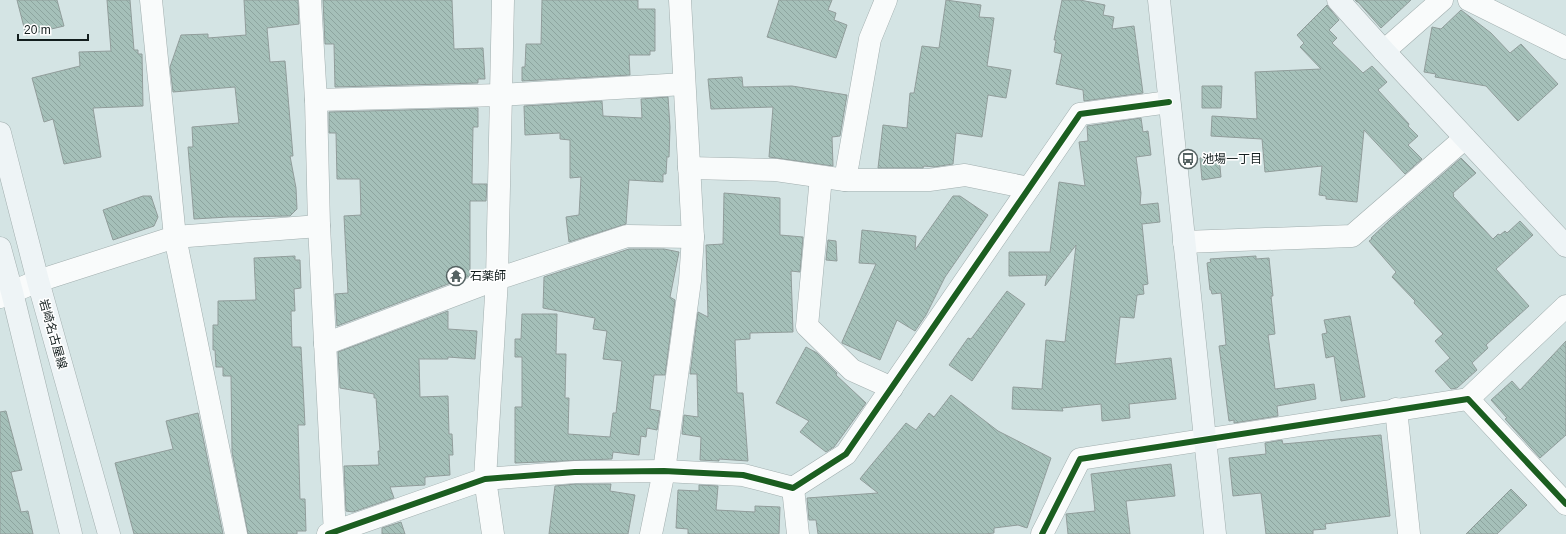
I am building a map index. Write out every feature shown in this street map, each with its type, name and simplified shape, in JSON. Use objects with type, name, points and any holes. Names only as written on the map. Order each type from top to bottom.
[{"type":"street","points":[[151,0],[175,237],[236,534]]},
{"type":"street","points":[[310,0],[316,100],[319,226],[333,533],[485,479],[575,472],[664,471],[743,475],[793,488],[846,454],[1080,114],[1169,102]]},
{"type":"street","points":[[494,534],[485,479],[497,279],[503,0]]},
{"type":"street","points":[[651,534],[664,471],[690,282],[693,237],[680,0]]},
{"type":"street","points":[[845,180],[870,39],[886,0]]},
{"type":"street","points":[[1158,0],[1215,534]]},
{"type":"street","points":[[1338,0],[1566,246]]},
{"type":"street","points":[[1384,51],[1442,0]]},
{"type":"street","points":[[1469,0],[1566,48]]},
{"type":"street","points":[[316,100],[500,95],[684,84]]},
{"type":"street","name":"岩崎名古屋線","points":[[0,133],[38,281],[109,534]]},
{"type":"street","points":[[1184,242],[1352,236],[1465,138]]},
{"type":"street","points":[[689,168],[776,170],[845,180],[929,180],[964,174],[1029,188]]},
{"type":"street","points":[[821,177],[807,326],[852,370],[892,388]]},
{"type":"street","points":[[6,294],[38,281],[175,237],[319,226]]},
{"type":"street","points":[[325,344],[497,279],[627,236],[693,237]]},
{"type":"street","points":[[0,248],[6,294],[71,534]]},
{"type":"street","points":[[1042,534],[1080,459],[1468,398],[1566,306]]},
{"type":"street","points":[[1468,398],[1566,504]]},
{"type":"street","points":[[1396,409],[1409,534]]},
{"type":"street","points":[[793,488],[798,534]]},
{"type":"building","points":[[17,0],[57,0],[64,26],[26,35]]},
{"type":"building","points":[[107,0],[130,0],[134,50],[138,50],[138,54],[142,54],[143,106],[93,108],[101,157],[64,164],[53,119],[44,122],[32,78],[80,66],[79,52],[111,51]]},
{"type":"building","points":[[244,0],[298,0],[299,24],[267,28],[270,62],[285,61],[293,156],[290,156],[296,188],[297,209],[290,216],[194,219],[188,147],[193,147],[192,127],[239,123],[235,87],[173,92],[170,67],[181,35],[208,34],[208,38],[246,35]]},
{"type":"building","points":[[323,0],[452,0],[454,49],[483,48],[485,79],[478,79],[478,83],[335,87],[334,44],[325,44]]},
{"type":"building","points":[[542,0],[638,0],[638,9],[655,9],[655,51],[650,51],[650,55],[629,55],[630,75],[522,81],[522,67],[525,67],[526,44],[541,44]]},
{"type":"building","points":[[779,0],[832,0],[828,10],[836,13],[834,20],[847,25],[836,58],[767,37]]},
{"type":"building","points":[[946,0],[981,5],[979,17],[994,18],[987,66],[1011,70],[1006,98],[988,95],[982,137],[956,133],[953,164],[934,167],[924,166],[923,168],[878,168],[883,125],[907,128],[910,93],[914,93],[922,46],[939,48]]},
{"type":"building","points":[[1062,0],[1080,0],[1105,5],[1103,15],[1114,17],[1112,29],[1134,26],[1143,93],[1084,101],[1083,90],[1056,84],[1062,54],[1054,52],[1056,40],[1054,40]]},
{"type":"building","points":[[1355,0],[1411,0],[1381,28]]},
{"type":"building","points":[[1327,5],[1339,20],[1329,30],[1337,38],[1332,43],[1363,73],[1372,66],[1387,82],[1378,90],[1418,136],[1408,145],[1422,159],[1405,174],[1364,130],[1357,202],[1326,199],[1326,196],[1319,195],[1322,166],[1265,172],[1262,139],[1211,136],[1212,116],[1257,119],[1255,72],[1321,69],[1300,47],[1304,43],[1297,35]]},
{"type":"building","points":[[1461,10],[1491,33],[1510,53],[1521,44],[1558,84],[1518,121],[1486,86],[1435,77],[1436,74],[1424,72],[1432,27],[1441,29]]},
{"type":"building","points":[[742,77],[743,87],[792,86],[847,95],[840,136],[832,137],[833,166],[769,157],[773,107],[711,109],[708,79]]},
{"type":"building","points":[[1202,86],[1222,86],[1221,108],[1202,108]]},
{"type":"building","points":[[668,97],[670,127],[669,157],[667,157],[666,174],[663,174],[663,182],[629,180],[626,224],[569,242],[566,217],[579,215],[581,177],[570,178],[570,140],[560,139],[560,133],[525,135],[524,106],[602,101],[603,116],[642,118],[641,99]]},
{"type":"building","points":[[478,108],[478,127],[473,127],[472,184],[487,184],[486,201],[470,201],[470,276],[456,278],[456,281],[337,326],[335,294],[348,293],[344,216],[361,215],[360,179],[337,179],[336,133],[329,133],[329,112]]},
{"type":"building","points":[[1141,118],[1143,132],[1148,131],[1151,155],[1136,157],[1141,193],[1140,205],[1158,203],[1160,222],[1142,224],[1148,284],[1143,285],[1144,294],[1137,295],[1134,318],[1120,317],[1115,364],[1171,358],[1176,399],[1129,404],[1130,418],[1102,421],[1101,404],[1062,408],[1063,411],[1012,409],[1013,387],[1042,389],[1046,340],[1065,342],[1076,245],[1045,286],[1047,275],[1009,276],[1009,252],[1050,252],[1059,182],[1085,186],[1079,142],[1088,141],[1087,126]]},
{"type":"building","points":[[1219,156],[1221,177],[1202,180],[1200,158]]},
{"type":"building","points":[[1461,158],[1476,173],[1453,193],[1453,196],[1493,239],[1498,234],[1500,235],[1505,231],[1507,233],[1520,221],[1533,235],[1496,269],[1529,306],[1486,345],[1488,348],[1472,363],[1477,370],[1457,388],[1451,389],[1435,371],[1450,358],[1435,341],[1443,334],[1392,277],[1396,272],[1369,241],[1390,220]]},
{"type":"building","points":[[724,193],[780,198],[780,235],[803,237],[800,272],[791,271],[793,332],[750,333],[750,339],[735,340],[737,393],[743,393],[748,461],[719,459],[719,461],[700,460],[701,437],[682,434],[684,415],[698,417],[697,374],[690,374],[698,312],[708,317],[706,245],[723,244]]},
{"type":"building","points":[[143,196],[151,196],[158,217],[154,226],[113,240],[103,210]]},
{"type":"building","points":[[953,196],[960,196],[988,215],[945,277],[926,315],[915,331],[897,320],[880,360],[842,343],[876,264],[859,263],[862,230],[916,236],[915,250]]},
{"type":"building","points":[[828,240],[836,241],[837,261],[826,260]]},
{"type":"building","points":[[629,249],[664,249],[679,252],[670,297],[675,300],[665,375],[654,375],[650,409],[660,411],[657,430],[647,428],[646,437],[641,436],[639,455],[613,452],[612,459],[515,463],[515,407],[522,407],[522,357],[515,357],[515,339],[521,339],[522,314],[557,314],[556,354],[566,354],[565,398],[569,398],[568,434],[610,437],[613,413],[616,413],[622,361],[603,359],[607,331],[593,329],[595,318],[543,308],[544,277]]},
{"type":"building","points":[[295,256],[295,260],[300,260],[301,288],[294,289],[295,311],[291,311],[292,347],[301,347],[305,425],[298,425],[300,499],[305,499],[306,531],[297,531],[297,534],[248,534],[232,452],[231,376],[223,376],[223,367],[216,367],[215,350],[213,350],[213,325],[218,325],[218,301],[256,300],[254,258]]},
{"type":"building","points":[[1256,256],[1256,259],[1269,258],[1275,334],[1268,335],[1275,389],[1314,384],[1316,399],[1277,406],[1278,416],[1234,423],[1234,420],[1229,421],[1219,346],[1226,345],[1221,293],[1212,294],[1210,290],[1207,263],[1211,262],[1210,259]]},
{"type":"building","points":[[1007,291],[1025,304],[972,381],[949,365],[968,338],[971,339]]},
{"type":"building","points":[[448,311],[448,329],[477,331],[475,359],[448,357],[448,359],[419,359],[420,397],[448,396],[449,434],[452,434],[453,455],[449,455],[450,475],[425,477],[425,485],[390,487],[394,498],[353,512],[346,511],[344,466],[379,465],[378,451],[380,451],[376,398],[374,398],[374,394],[340,388],[338,352]]},
{"type":"building","points":[[1350,316],[1365,397],[1341,401],[1334,356],[1326,358],[1322,334],[1327,333],[1324,320]]},
{"type":"building","points":[[1566,341],[1566,435],[1540,458],[1505,419],[1507,418],[1491,400],[1512,381],[1520,390]]},
{"type":"building","points":[[806,347],[817,353],[837,373],[836,375],[866,403],[834,447],[826,452],[800,432],[809,421],[776,403]]},
{"type":"building","points":[[951,395],[998,431],[1051,458],[1027,528],[1018,525],[994,528],[994,533],[985,534],[818,534],[816,520],[809,520],[807,498],[878,493],[860,479],[906,423],[916,430],[929,413],[934,417]]},
{"type":"building","points":[[6,411],[22,470],[11,472],[21,512],[28,511],[33,534],[0,534],[0,412]]},
{"type":"building","points":[[198,413],[223,534],[134,534],[115,463],[173,449],[166,421]]},
{"type":"building","points":[[1381,435],[1390,516],[1325,524],[1326,529],[1313,530],[1313,534],[1266,534],[1261,493],[1233,496],[1229,458],[1266,454],[1265,443],[1282,440],[1283,444]]},
{"type":"building","points":[[1171,464],[1175,496],[1126,501],[1130,534],[1068,534],[1066,514],[1095,511],[1091,474]]},
{"type":"building","points":[[576,484],[611,484],[610,491],[635,495],[628,534],[549,534],[555,486]]},
{"type":"building","points":[[699,485],[718,486],[716,510],[755,512],[755,506],[780,507],[779,534],[688,534],[688,529],[676,528],[678,490],[699,491]]},
{"type":"building","points":[[1511,489],[1527,505],[1497,534],[1466,534]]},
{"type":"building","points":[[401,522],[405,534],[382,534],[382,528]]},
{"type":"cycle path","points":[[328,534],[485,479],[575,472],[664,471],[743,475],[793,488],[846,454],[1080,114],[1169,102]]},
{"type":"cycle path","points":[[1042,534],[1080,459],[1468,399],[1566,504]]},
{"type":"place","name":"池場一丁目","points":[[1188,159]]},
{"type":"place","name":"石薬師","points":[[456,276]]}]
